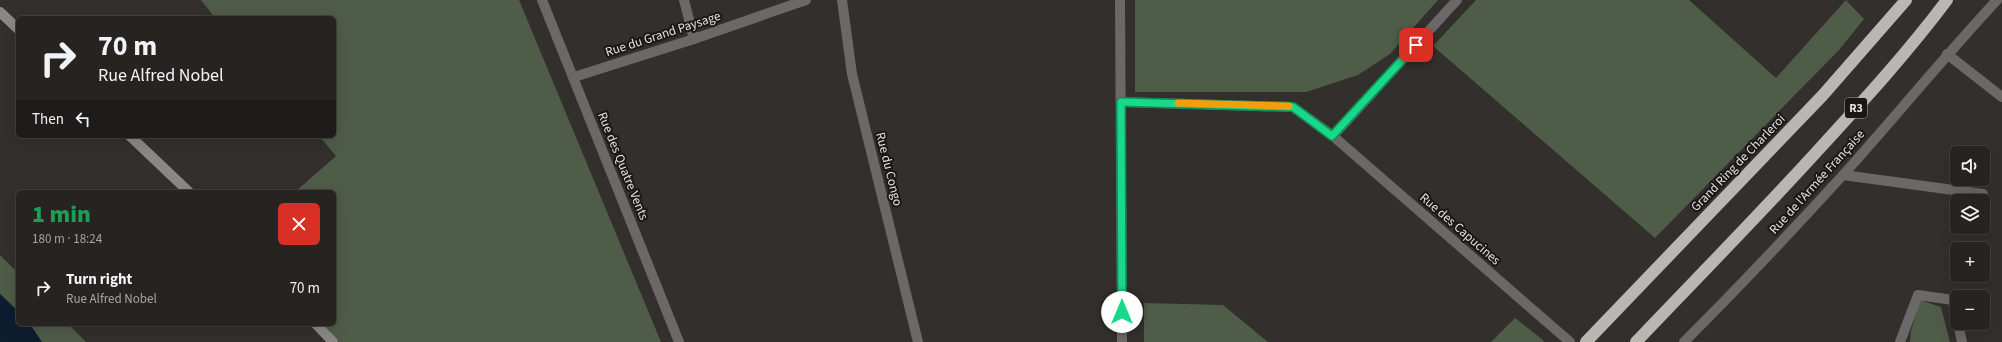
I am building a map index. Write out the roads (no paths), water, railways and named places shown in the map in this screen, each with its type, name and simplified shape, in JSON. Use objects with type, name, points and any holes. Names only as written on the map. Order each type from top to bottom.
[{"type":"highway","name":"Grand Ring de Charleroi","points":[[1586,342],[1823,95],[1906,0]]},
{"type":"highway","name":"R3","points":[[1636,342],[1761,212],[1848,118],[1925,29],[1947,0]]},
{"type":"main road","points":[[0,12],[16,27]]},
{"type":"main road","points":[[132,138],[187,190]]},
{"type":"main road","points":[[318,326],[333,342]]},
{"type":"street","name":"Rue des Quatre Vents","points":[[542,0],[679,342]]},
{"type":"street","points":[[684,0],[694,39]]},
{"type":"street","name":"Rue du Grand Paysage","points":[[574,77],[694,39],[806,0]]},
{"type":"street","name":"Rue du Congo","points":[[842,0],[852,74],[918,342]]},
{"type":"street","points":[[1120,0],[1122,342]]},
{"type":"street","points":[[1332,136],[1457,0]]},
{"type":"street","name":"Rue de l'Armée Française","points":[[1684,342],[1843,174],[1947,54],[1998,0]]},
{"type":"street","points":[[1947,54],[2002,97]]},
{"type":"street","name":"Rue des Capucines","points":[[1121,102],[1293,107],[1332,136],[1570,342]]},
{"type":"street","points":[[1843,174],[1983,194]]},
{"type":"street","points":[[1900,342],[1918,295],[1950,300]]},
{"type":"street","points":[[1959,330],[1962,342]]},
{"type":"water","points":[[0,294],[16,309],[16,326],[31,326],[42,342],[0,342]]}]
